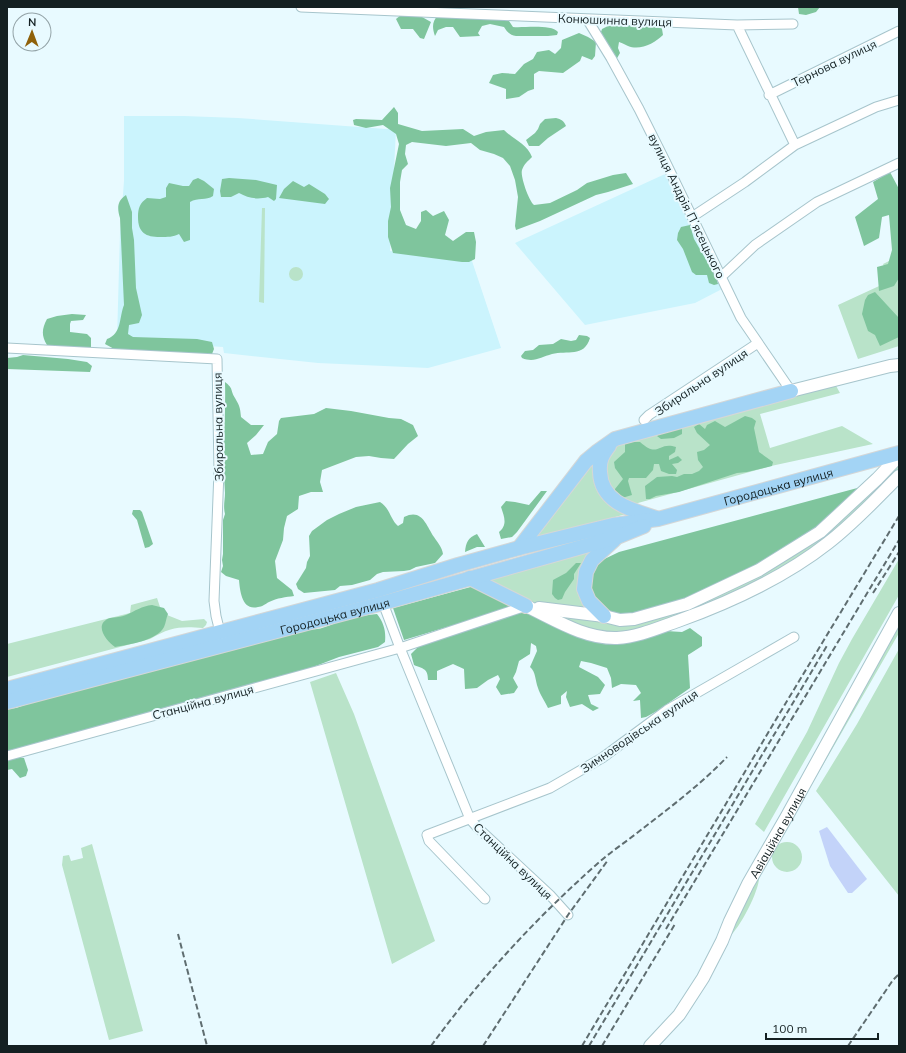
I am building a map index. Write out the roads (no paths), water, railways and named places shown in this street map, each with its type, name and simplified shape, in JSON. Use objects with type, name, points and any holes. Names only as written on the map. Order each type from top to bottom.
[{"type":"main road","points":[[519,548],[586,461],[615,439],[791,391]]},
{"type":"main road","points":[[615,439],[602,454],[600,481],[605,491],[626,508],[658,519]]},
{"type":"main road","name":"Городоцька вулиця","points":[[7,702],[138,667],[458,565],[519,548],[613,525],[658,519],[899,453]]},
{"type":"main road","name":"Городоцька вулиця","points":[[7,689],[383,603],[618,538],[658,519]]},
{"type":"main road","points":[[604,616],[589,601],[584,589],[586,572],[592,560],[618,538]]},
{"type":"main road","points":[[470,578],[526,606]]},
{"type":"street","name":"Конюшинна вулиця","points":[[301,7],[737,26],[793,24]]},
{"type":"street","name":"вулиця Андрія Пʼясецького","points":[[587,19],[611,58],[639,109],[741,318],[791,391]]},
{"type":"street","points":[[737,26],[769,95],[795,145]]},
{"type":"street","name":"Тернова вулиця","points":[[769,95],[899,31]]},
{"type":"street","points":[[692,216],[745,182],[795,145],[876,108],[899,100]]},
{"type":"street","points":[[721,277],[755,245],[817,202],[899,163]]},
{"type":"street","name":"Збиральна вулиця","points":[[644,420],[758,343]]},
{"type":"street","name":"Збиральна вулиця","points":[[7,348],[217,359],[219,471],[214,602],[222,639]]},
{"type":"street","points":[[791,391],[899,365]]},
{"type":"street","points":[[526,606],[604,616],[620,620],[634,619],[687,604],[759,570],[820,532],[877,479],[899,456]]},
{"type":"street","points":[[526,606],[588,634],[616,638],[641,634],[691,616],[730,599],[800,564],[829,543],[899,476]]},
{"type":"street","name":"Станційна вулиця","points":[[383,603],[470,819],[550,895],[568,915]]},
{"type":"street","name":"Станційна вулиця","points":[[7,756],[400,648],[526,606]]},
{"type":"street","name":"Авіаційна вулиця","points":[[650,1046],[679,1015],[703,978],[748,884],[899,613]]},
{"type":"street","name":"Зимноводівська вулиця","points":[[485,899],[429,841],[427,836],[550,788],[602,758],[667,710],[794,637]]},
{"type":"railway","points":[[582,1046],[899,516]]},
{"type":"railway","points":[[666,929],[899,540]]},
{"type":"railway","points":[[873,593],[899,552]]},
{"type":"railway","points":[[589,1046],[828,644]]},
{"type":"railway","points":[[431,1046],[468,997],[551,907],[601,861],[683,797],[727,757]]},
{"type":"railway","points":[[483,1046],[568,915],[608,860]]},
{"type":"railway","points":[[602,1046],[675,924]]},
{"type":"railway","points":[[178,934],[207,1046]]},
{"type":"railway","points":[[848,1046],[893,980],[899,974]]}]
